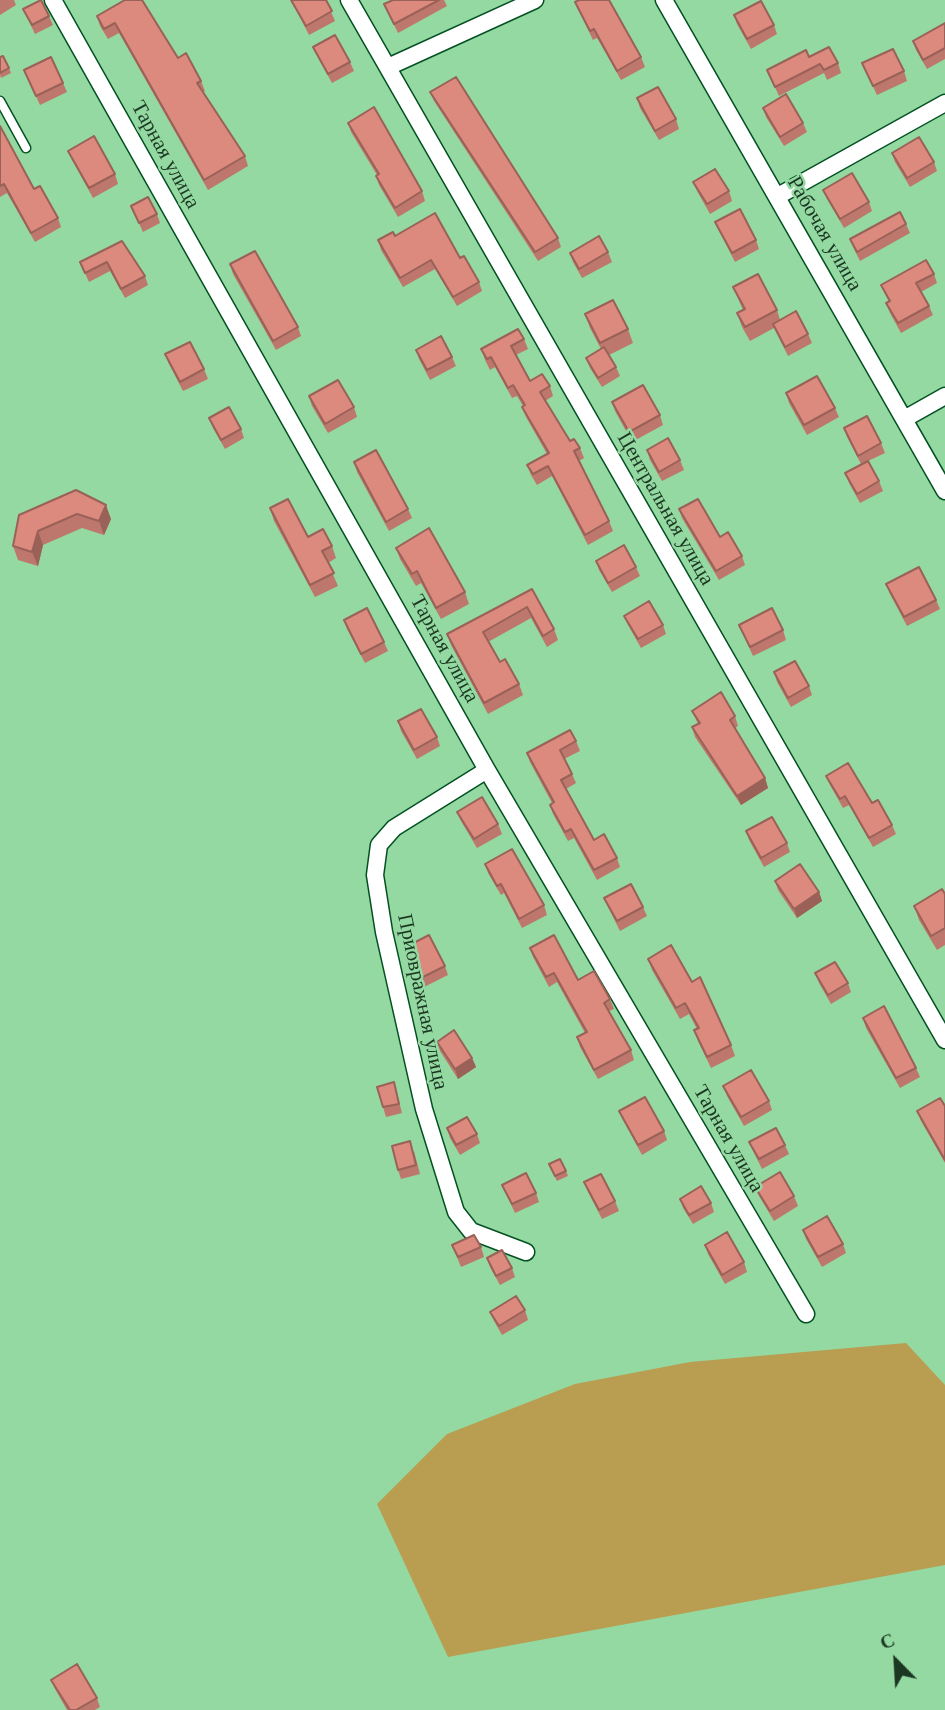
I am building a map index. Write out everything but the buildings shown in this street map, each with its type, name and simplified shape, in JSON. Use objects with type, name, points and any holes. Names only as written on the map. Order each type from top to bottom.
[{"type":"street","name":"Тарная улица","points":[[53,0],[487,770],[806,1314]]},
{"type":"street","name":"Центральная улица","points":[[349,0],[945,1040]]},
{"type":"street","points":[[388,67],[535,0]]},
{"type":"street","name":"Рабочая улица","points":[[664,0],[906,418],[945,491]]},
{"type":"street","points":[[778,196],[945,103]]},
{"type":"street","points":[[906,418],[945,397]]},
{"type":"street","name":"Приовражная улица","points":[[487,770],[394,828],[379,845],[375,875],[384,932],[424,1110],[456,1212],[471,1231],[526,1252]]},
{"type":"lane","points":[[0,101],[26,148]]},
{"type":"shaded area","points":[[906,1343],[945,1385],[945,1565],[448,1657],[377,1504],[447,1434],[575,1384],[690,1362]]}]
